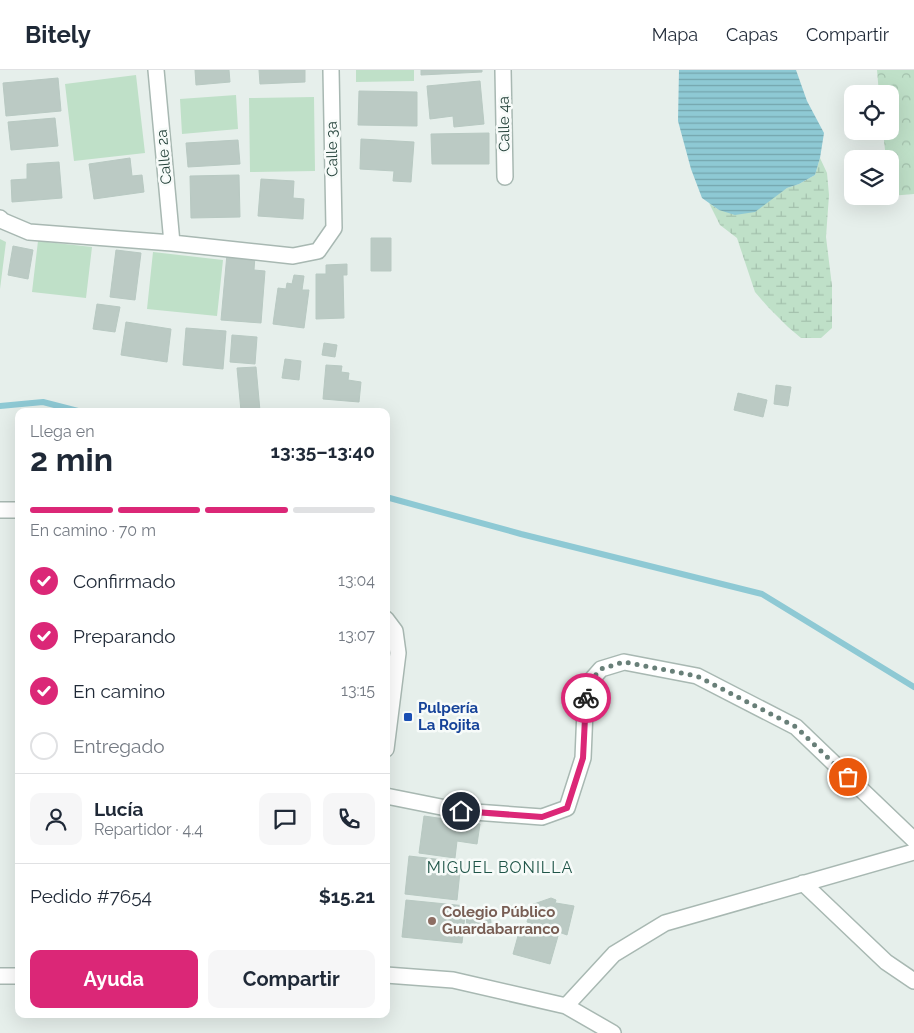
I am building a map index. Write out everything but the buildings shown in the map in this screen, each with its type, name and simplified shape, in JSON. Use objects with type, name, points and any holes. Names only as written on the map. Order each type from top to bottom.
[{"type":"street","name":"Calle 2a","points":[[156,70],[172,243]]},
{"type":"street","name":"Calle 3a","points":[[172,243],[293,256],[318,251],[334,228],[331,70]]},
{"type":"street","name":"Calle 4a","points":[[503,70],[505,177]]},
{"type":"street","points":[[0,218],[30,232],[172,243]]},
{"type":"street","points":[[0,510],[15,510]]},
{"type":"street","points":[[390,624],[395,631],[398,652],[390,717]]},
{"type":"street","points":[[390,797],[461,811],[542,817],[567,808],[583,758],[586,686],[601,669],[624,662],[697,676],[796,727],[914,840]]},
{"type":"street","points":[[566,1006],[614,954],[665,923],[914,852]]},
{"type":"street","points":[[803,883],[886,962],[914,981]]},
{"type":"street","points":[[390,975],[453,980],[566,1006],[613,1033]]},
{"type":"street","points":[[0,976],[15,976]]},
{"type":"green space","points":[[356,70],[414,70],[414,81],[356,82]]},
{"type":"green space","points":[[877,70],[914,70],[914,194],[899,195],[899,150],[885,150],[884,140],[899,140],[899,85],[878,85]]},
{"type":"green space","points":[[136,75],[145,153],[74,161],[65,84]]},
{"type":"green space","points":[[236,95],[238,129],[182,134],[180,99]]},
{"type":"green space","points":[[314,97],[315,171],[250,172],[249,98]]},
{"type":"green space","points":[[820,158],[827,173],[829,195],[826,237],[832,286],[832,328],[821,338],[801,338],[755,292],[737,238],[720,225],[709,203],[719,210],[779,193],[815,175]]},
{"type":"green space","points":[[0,239],[6,242],[0,289]]},
{"type":"green space","points":[[38,241],[92,247],[86,298],[32,292]]},
{"type":"green space","points":[[153,252],[223,260],[217,316],[147,309]]},
{"type":"water","points":[[679,70],[796,70],[807,101],[824,133],[815,175],[787,188],[755,212],[735,215],[719,210],[702,198],[691,169],[678,121]]},
{"type":"waterway","points":[[0,406],[43,402],[66,408]]},
{"type":"waterway","points":[[390,498],[521,534],[762,594],[914,687]]},
{"type":"way so far","points":[[586,698],[586,686],[601,669],[624,662],[697,676],[796,727],[848,777]]},
{"type":"place","name":"Pulpería La Rojita","points":[[408,717]]},
{"type":"place","name":"Colegio Público Guardabarranco","points":[[432,921]]},
{"type":"district","name":"MIGUEL BONILLA","points":[[500,867]]},
{"type":"route","points":[[461,811],[542,817],[567,808],[583,758],[586,698]]}]
